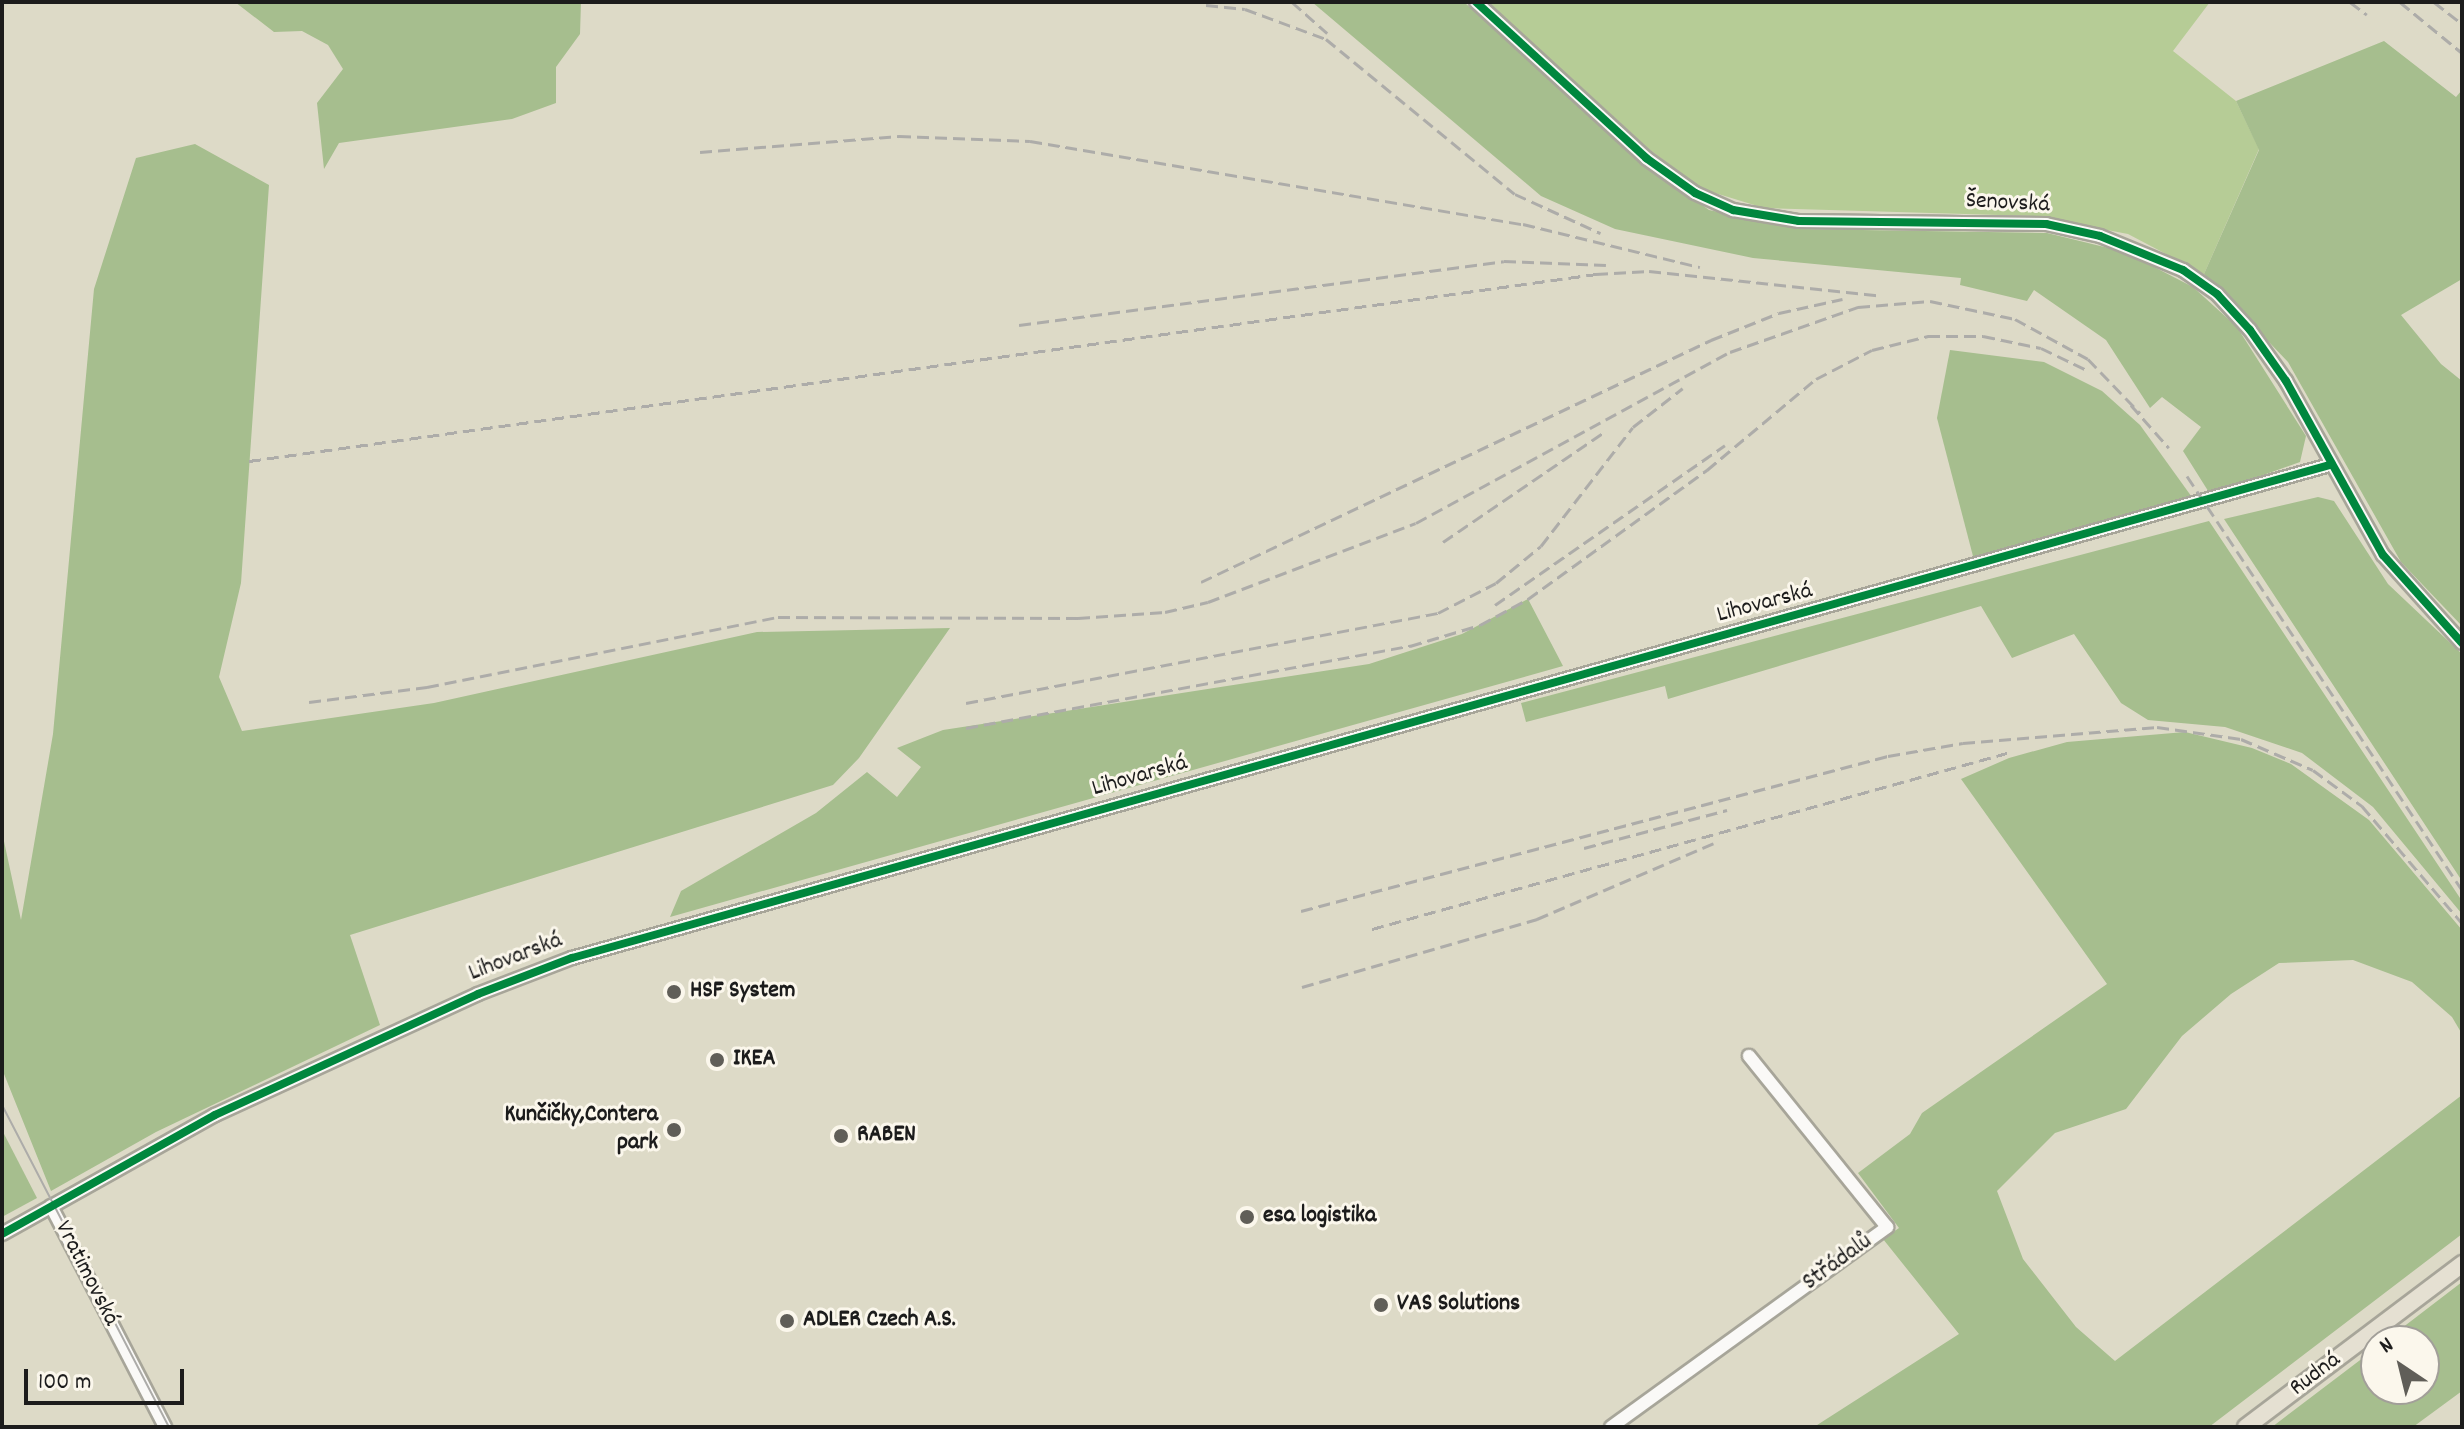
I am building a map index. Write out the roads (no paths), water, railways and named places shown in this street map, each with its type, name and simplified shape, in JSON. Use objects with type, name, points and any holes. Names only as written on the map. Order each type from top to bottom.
[{"type":"main road","name":"Rudná","points":[[2246,1427],[2462,1264]]},
{"type":"street","name":"Šenovská","points":[[1476,2],[1653,164],[1695,193],[1733,210],[1799,221],[2046,224],[2100,236],[2183,270],[2217,294],[2250,330],[2286,381],[2330,465],[2383,555],[2462,643]]},
{"type":"street","name":"Lihovarská","points":[[2,1234],[167,1140],[290,1080],[478,994],[582,955],[2330,465]]},
{"type":"street","name":"Střádalů","points":[[1611,1427],[1887,1227],[1749,1056]]},
{"type":"street","name":"Vratimovská","points":[[51,1206],[165,1427]]},
{"type":"tram line","points":[[2,1105],[169,1427]]},
{"type":"railway","points":[[1292,2],[1327,33]]},
{"type":"railway","points":[[2350,2],[2367,15]]},
{"type":"railway","points":[[2400,2],[2462,53]]},
{"type":"railway","points":[[2434,2],[2462,24]]},
{"type":"railway","points":[[1206,5],[1245,9],[1326,39],[1515,194],[1600,233]]},
{"type":"railway","points":[[700,152],[899,136],[1030,141],[1523,224],[1700,267]]},
{"type":"railway","points":[[1019,325],[1504,261],[1606,265]]},
{"type":"railway","points":[[249,461],[1596,274],[1649,271],[1882,296]]},
{"type":"railway","points":[[1201,582],[1711,340],[1779,313],[1842,299]]},
{"type":"railway","points":[[309,702],[427,687],[778,617],[1078,618],[1165,612],[1208,602],[1416,523],[1730,352],[1858,307],[1930,301],[2015,319],[2088,359],[2140,413]]},
{"type":"railway","points":[[966,728],[1410,646],[1480,625],[1528,599],[1707,470],[1816,379],[1872,350],[1928,336],[1983,336],[2041,348],[2087,370]]},
{"type":"railway","points":[[966,703],[1438,613],[1496,583],[1541,546],[1633,427],[1683,388]]},
{"type":"railway","points":[[2131,405],[2169,448]]},
{"type":"railway","points":[[1443,542],[1603,433]]},
{"type":"railway","points":[[1495,605],[1725,445]]},
{"type":"railway","points":[[2187,476],[2462,890]]},
{"type":"railway","points":[[1301,911],[1888,756],[1963,743],[2157,727],[2241,739],[2313,770],[2362,806],[2462,923]]},
{"type":"railway","points":[[1372,929],[2007,753]]},
{"type":"railway","points":[[1584,848],[1727,810]]},
{"type":"railway","points":[[1302,987],[1537,919],[1714,843]]},
{"type":"place","name":"HSF System","points":[[674,992]]},
{"type":"place","name":"IKEA","points":[[717,1060]]},
{"type":"place","name":"Kunčičky,Contera park","points":[[674,1130]]},
{"type":"place","name":"RABEN","points":[[841,1136]]},
{"type":"place","name":"esa logistika","points":[[1247,1217]]},
{"type":"place","name":"VAS Solutions","points":[[1381,1305]]},
{"type":"place","name":"ADLER Czech A.S.","points":[[787,1321]]}]
